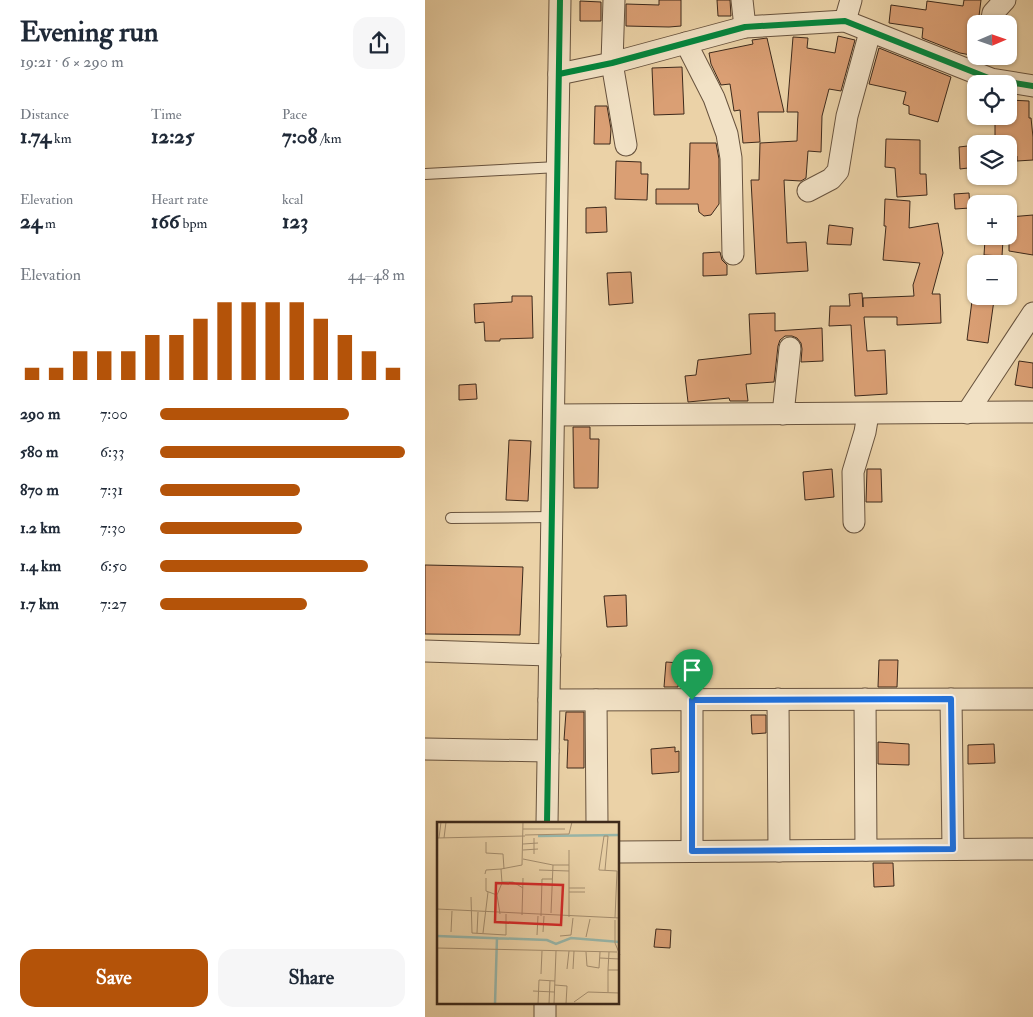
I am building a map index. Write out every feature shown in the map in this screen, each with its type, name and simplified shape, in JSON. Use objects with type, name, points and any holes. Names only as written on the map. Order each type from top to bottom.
[{"type":"street","points":[[547,822],[560,0]]},
{"type":"street","points":[[613,0],[612,63],[626,145]]},
{"type":"street","points":[[742,0],[745,27]]},
{"type":"street","points":[[845,21],[851,0]]},
{"type":"street","points":[[993,15],[1005,0]]},
{"type":"street","points":[[559,74],[612,63],[745,27],[845,21],[871,32],[985,66],[991,79],[1033,86]]},
{"type":"street","points":[[808,191],[831,179],[838,171],[847,116],[871,32]]},
{"type":"street","points":[[686,43],[714,98],[727,134],[731,158],[733,254]]},
{"type":"street","points":[[967,413],[1033,313]]},
{"type":"street","points":[[783,414],[790,348]]},
{"type":"street","points":[[554,415],[1033,412]]},
{"type":"street","points":[[854,522],[853,472],[865,432],[868,414]]},
{"type":"street","points":[[425,651],[549,655]]},
{"type":"street","points":[[549,700],[1033,698]]},
{"type":"street","points":[[778,699],[779,851]]},
{"type":"street","points":[[865,699],[866,850]]},
{"type":"street","points":[[951,699],[953,849]]},
{"type":"street","points":[[596,700],[597,822]]},
{"type":"street","points":[[692,700],[692,851]]},
{"type":"street","points":[[425,749],[548,751]]},
{"type":"street","points":[[620,852],[1033,849]]},
{"type":"street","points":[[545,1004],[545,1017]]},
{"type":"lane","points":[[425,174],[558,167]]},
{"type":"lane","points":[[451,518],[552,517]]},
{"type":"building","points":[[659,0],[681,0],[681,26],[626,26],[626,4],[659,5]]},
{"type":"building","points":[[717,0],[730,0],[731,16],[718,16]]},
{"type":"building","points":[[964,0],[981,0],[979,15],[967,15],[967,54],[922,38],[923,28],[889,23],[891,5],[926,10],[927,1],[963,6]]},
{"type":"building","points":[[580,1],[601,2],[601,21],[580,21]]},
{"type":"building","points":[[838,36],[855,40],[841,91],[829,89],[822,116],[821,152],[808,151],[806,178],[801,181],[784,180],[787,243],[806,242],[808,271],[756,274],[751,180],[759,180],[760,143],[797,141],[798,112],[787,112],[793,37],[808,38],[807,48],[835,53]]},
{"type":"building","points":[[767,38],[784,112],[758,112],[760,142],[743,143],[740,110],[734,111],[730,84],[721,85],[711,64],[709,53],[753,44],[752,40]]},
{"type":"building","points":[[879,48],[951,77],[938,122],[909,114],[909,106],[903,104],[906,92],[869,84]]},
{"type":"building","points":[[682,67],[684,114],[654,115],[652,68]]},
{"type":"building","points":[[1017,100],[1029,101],[1029,118],[1031,118],[1033,137],[1033,160],[1017,161],[1017,135],[995,135],[995,125],[1017,125]]},
{"type":"building","points":[[595,106],[607,106],[611,129],[610,144],[594,144]]},
{"type":"building","points":[[886,139],[920,140],[920,174],[926,174],[927,195],[897,197],[895,168],[885,167]]},
{"type":"building","points":[[690,143],[716,143],[719,159],[719,204],[711,215],[704,216],[699,212],[698,204],[656,204],[656,189],[689,189]]},
{"type":"building","points":[[967,146],[967,168],[960,169],[959,147]]},
{"type":"building","points":[[616,161],[641,162],[641,174],[648,174],[647,200],[615,199]]},
{"type":"building","points":[[969,193],[969,195],[967,195],[967,208],[955,209],[954,194]]},
{"type":"building","points":[[885,199],[910,201],[909,228],[938,223],[943,253],[932,294],[940,294],[941,323],[897,325],[897,317],[864,317],[867,351],[885,350],[887,394],[855,396],[851,325],[829,326],[830,306],[850,306],[849,294],[862,293],[863,307],[863,298],[914,296],[913,285],[920,263],[883,260],[886,226],[884,226]]},
{"type":"building","points":[[606,207],[607,232],[586,233],[586,208]]},
{"type":"building","points":[[1033,215],[1033,255],[1009,251],[1009,245],[1017,245],[1017,216]]},
{"type":"building","points":[[829,225],[853,228],[851,245],[827,244]]},
{"type":"building","points":[[985,245],[1003,245],[1002,255],[984,255]]},
{"type":"building","points":[[720,252],[722,260],[727,265],[727,275],[703,276],[703,253]]},
{"type":"building","points":[[631,272],[633,303],[609,305],[607,273]]},
{"type":"building","points":[[512,296],[532,296],[533,338],[485,341],[484,322],[475,323],[474,304],[512,302]]},
{"type":"building","points":[[971,305],[993,305],[988,343],[967,340]]},
{"type":"building","points":[[775,313],[775,331],[822,328],[823,361],[801,362],[801,343],[797,338],[785,336],[780,340],[778,346],[774,382],[746,384],[748,401],[730,401],[729,398],[688,402],[685,376],[696,375],[698,360],[751,354],[749,314]]},
{"type":"building","points":[[1019,361],[1033,363],[1033,388],[1015,385]]},
{"type":"building","points":[[476,384],[477,399],[459,400],[459,385]]},
{"type":"building","points":[[573,427],[590,427],[590,439],[599,439],[598,488],[574,488]]},
{"type":"building","points":[[509,440],[531,441],[528,501],[506,500]]},
{"type":"building","points":[[832,469],[834,497],[805,500],[803,472]]},
{"type":"building","points":[[867,469],[881,469],[882,502],[866,502]]},
{"type":"building","points":[[425,565],[523,567],[520,635],[425,634]]},
{"type":"building","points":[[626,595],[627,626],[607,627],[604,596]]},
{"type":"building","points":[[879,660],[898,660],[897,687],[878,687]]},
{"type":"building","points":[[666,662],[680,663],[678,687],[664,687]]},
{"type":"building","points":[[566,712],[584,712],[584,768],[567,768],[568,740],[564,740]]},
{"type":"building","points":[[751,715],[766,715],[766,733],[752,734]]},
{"type":"building","points":[[878,742],[909,744],[909,765],[878,764]]},
{"type":"building","points":[[994,744],[995,763],[968,764],[968,745]]},
{"type":"building","points":[[675,747],[675,752],[679,751],[679,772],[652,774],[651,749]]},
{"type":"building","points":[[873,863],[893,863],[894,886],[874,887]]},
{"type":"building","points":[[656,929],[671,930],[670,948],[654,947]]},
{"type":"cycle path","points":[[547,822],[560,0]]},
{"type":"cycle path","points":[[559,74],[612,63],[745,27],[845,21],[991,79],[1033,86]]},
{"type":"route","points":[[951,699],[953,849],[692,851],[692,700],[951,699]]}]
